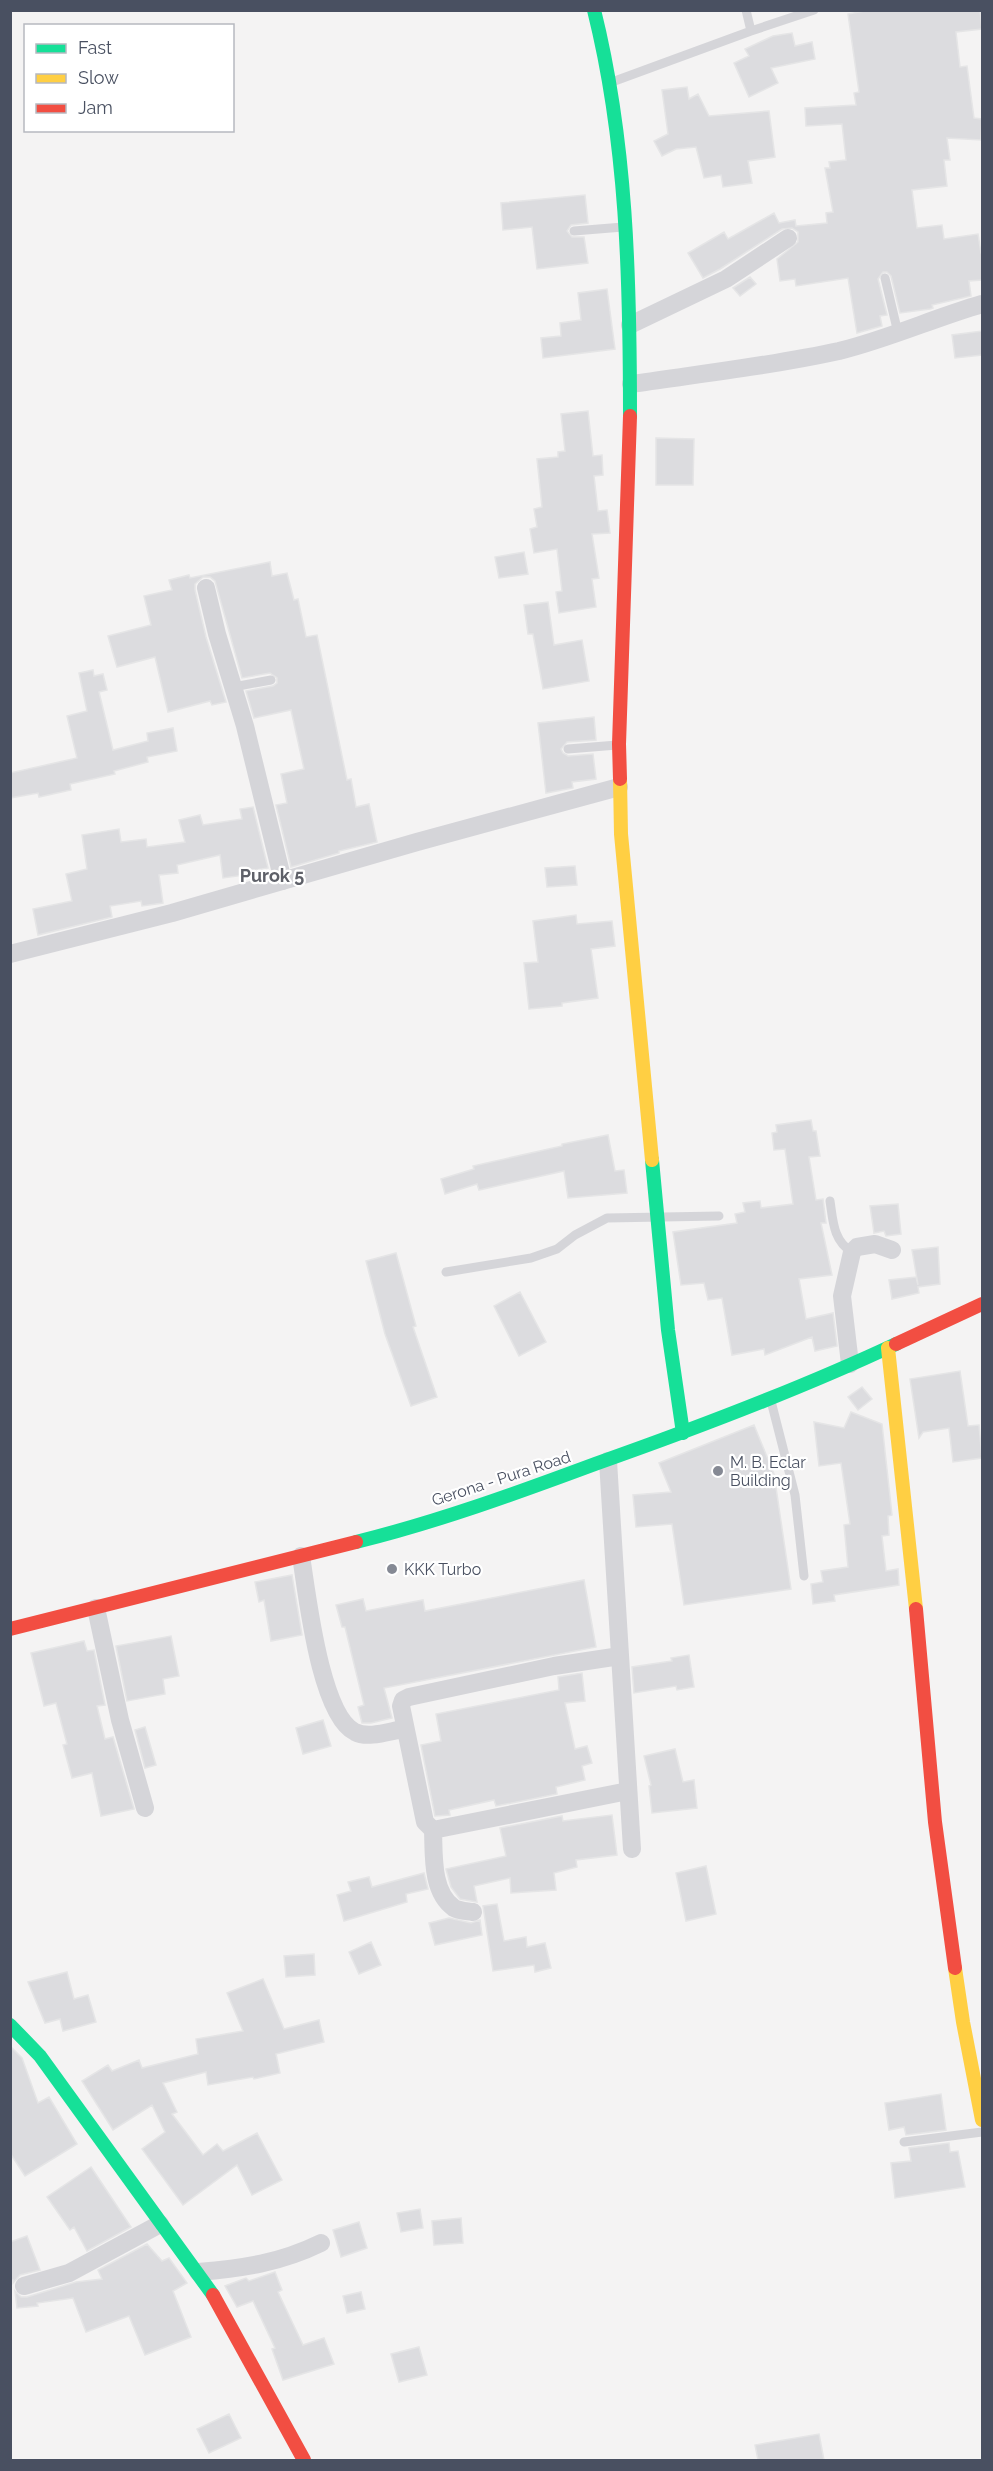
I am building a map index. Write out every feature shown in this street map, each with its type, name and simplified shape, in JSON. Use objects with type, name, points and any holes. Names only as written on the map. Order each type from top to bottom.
[{"type":"street","points":[[594,10],[599,24],[620,148],[630,325],[631,384],[619,787],[668,1330],[683,1433]]},
{"type":"street","points":[[630,325],[726,279],[788,238]]},
{"type":"street","points":[[631,384],[788,361],[839,351],[982,304]]},
{"type":"street","points":[[206,588],[265,803],[283,881]]},
{"type":"street","points":[[10,954],[161,916],[619,787]]},
{"type":"street","points":[[850,1364],[842,1296],[852,1252],[857,1246],[875,1244],[892,1250]]},
{"type":"street","name":"Gerona - Pura Road","points":[[10,1629],[368,1539],[608,1461],[770,1399],[982,1304]]},
{"type":"street","points":[[888,1348],[909,1537],[935,1822],[963,2022],[982,2120]]},
{"type":"street","points":[[608,1461],[632,1848]]},
{"type":"street","points":[[301,1556],[318,1658],[329,1693],[344,1722],[352,1731],[362,1735],[404,1729]]},
{"type":"street","points":[[96,1608],[120,1720],[146,1808]]},
{"type":"street","points":[[473,1912],[455,1908],[443,1895],[437,1881],[433,1830],[425,1822],[404,1729],[401,1706],[403,1700],[554,1666],[620,1656]]},
{"type":"street","points":[[433,1830],[628,1791]]},
{"type":"street","points":[[10,2025],[40,2056],[217,2300],[304,2460]]},
{"type":"street","points":[[24,2286],[69,2273],[160,2224]]},
{"type":"street","points":[[198,2272],[270,2263],[294,2256],[321,2243]]},
{"type":"lane","points":[[746,10],[751,31]]},
{"type":"lane","points":[[610,83],[814,10]]},
{"type":"lane","points":[[574,231],[626,227]]},
{"type":"lane","points":[[885,278],[898,333]]},
{"type":"lane","points":[[233,687],[271,680]]},
{"type":"lane","points":[[568,748],[619,744]]},
{"type":"lane","points":[[830,1201],[838,1240],[843,1247],[852,1252]]},
{"type":"lane","points":[[446,1272],[531,1258],[556,1249],[575,1235],[607,1218],[719,1216]]},
{"type":"lane","points":[[770,1399],[795,1495],[804,1576]]},
{"type":"lane","points":[[904,2142],[982,2132]]},
{"type":"building","points":[[870,10],[980,10],[982,29],[956,32],[960,67],[967,66],[974,118],[982,119],[981,140],[947,138],[950,160],[944,160],[947,186],[912,190],[917,228],[942,225],[944,239],[978,234],[982,253],[982,280],[969,281],[971,296],[932,305],[933,308],[930,309],[900,313],[891,276],[883,272],[878,279],[887,315],[880,316],[882,326],[857,333],[848,278],[796,286],[795,279],[780,281],[777,259],[798,242],[798,232],[792,228],[782,229],[703,278],[688,253],[724,232],[728,239],[774,213],[779,223],[795,220],[796,226],[827,223],[826,213],[833,212],[825,168],[830,168],[829,162],[846,160],[842,124],[806,126],[805,108],[856,105],[854,93],[859,92],[848,14]]},
{"type":"building","points":[[792,33],[795,46],[812,42],[815,59],[771,68],[778,83],[749,97],[734,63],[749,56],[745,49],[773,36]]},
{"type":"building","points":[[687,87],[689,99],[698,94],[709,116],[769,111],[775,157],[748,161],[752,183],[723,187],[721,175],[704,178],[696,147],[676,149],[662,156],[654,141],[668,134],[662,90]]},
{"type":"building","points":[[585,195],[588,223],[571,225],[567,231],[572,237],[584,237],[588,263],[537,269],[532,227],[503,230],[501,203]]},
{"type":"building","points":[[750,277],[756,284],[740,296],[733,288]]},
{"type":"building","points":[[607,289],[615,349],[543,358],[541,338],[561,336],[560,323],[581,320],[578,293]]},
{"type":"building","points":[[982,331],[982,355],[955,358],[952,335]]},
{"type":"building","points":[[588,411],[593,456],[602,455],[603,475],[594,476],[598,511],[607,510],[610,533],[592,534],[599,578],[592,579],[596,607],[559,613],[556,592],[562,591],[557,549],[534,553],[530,529],[537,527],[534,509],[542,507],[537,459],[558,457],[558,452],[565,451],[561,414]]},
{"type":"building","points":[[656,438],[694,439],[693,485],[656,485]]},
{"type":"building","points":[[524,552],[528,574],[499,578],[495,557]]},
{"type":"building","points":[[270,562],[272,576],[287,573],[294,600],[298,599],[306,637],[317,635],[347,780],[351,779],[356,807],[369,804],[377,842],[339,851],[339,853],[291,867],[276,805],[287,803],[281,774],[304,769],[291,710],[254,718],[246,691],[273,686],[277,683],[277,678],[270,673],[242,678],[215,581],[210,577],[203,577],[195,584],[195,590],[206,637],[226,702],[212,705],[210,701],[168,712],[155,657],[117,667],[108,636],[151,625],[144,596],[172,590],[169,580]]},
{"type":"building","points":[[548,602],[554,645],[582,640],[589,681],[543,689],[533,634],[528,634],[524,605]]},
{"type":"building","points":[[93,670],[94,676],[103,674],[107,690],[99,692],[113,750],[148,741],[147,733],[173,728],[177,751],[147,757],[148,762],[114,771],[115,774],[70,784],[71,790],[39,797],[38,793],[10,798],[10,773],[77,758],[67,716],[87,711],[79,673]]},
{"type":"building","points":[[594,717],[596,740],[567,742],[561,749],[568,756],[593,754],[596,779],[572,782],[573,788],[546,793],[538,723]]},
{"type":"building","points":[[253,807],[268,868],[244,872],[245,875],[223,878],[220,855],[177,865],[178,873],[159,875],[163,903],[142,906],[141,901],[110,906],[112,917],[38,935],[33,909],[72,901],[66,874],[87,869],[82,835],[119,829],[121,842],[146,839],[147,847],[185,842],[179,820],[200,815],[203,825],[242,819],[240,809]]},
{"type":"building","points":[[575,866],[577,885],[547,887],[545,868]]},
{"type":"building","points":[[576,915],[577,924],[612,921],[615,946],[591,949],[598,998],[562,1003],[562,1006],[529,1009],[524,963],[538,962],[533,921]]},
{"type":"building","points":[[811,1120],[813,1131],[816,1131],[820,1156],[809,1157],[816,1200],[823,1199],[826,1223],[821,1223],[832,1275],[799,1279],[806,1319],[833,1313],[837,1346],[815,1351],[812,1337],[765,1355],[764,1349],[732,1355],[722,1298],[708,1300],[704,1283],[681,1285],[673,1232],[737,1223],[735,1214],[745,1212],[743,1203],[760,1201],[761,1208],[793,1204],[785,1149],[774,1150],[772,1133],[777,1132],[776,1125]]},
{"type":"building","points":[[608,1135],[615,1171],[624,1170],[627,1193],[568,1198],[564,1171],[479,1190],[477,1184],[445,1194],[441,1179],[474,1169],[473,1166]]},
{"type":"building","points":[[898,1204],[901,1234],[886,1236],[884,1231],[874,1233],[870,1206]]},
{"type":"building","points":[[938,1247],[940,1284],[918,1287],[919,1293],[892,1299],[889,1280],[916,1277],[918,1285],[912,1250]]},
{"type":"building","points":[[396,1253],[416,1326],[413,1327],[437,1397],[411,1406],[385,1334],[366,1261]]},
{"type":"building","points":[[520,1292],[546,1342],[519,1356],[494,1306]]},
{"type":"building","points":[[960,1371],[968,1426],[979,1425],[982,1458],[953,1462],[949,1428],[923,1432],[919,1438],[910,1379]]},
{"type":"building","points":[[862,1387],[872,1399],[858,1410],[848,1397]]},
{"type":"building","points":[[851,1412],[882,1424],[892,1515],[888,1516],[889,1535],[882,1536],[886,1571],[898,1569],[899,1585],[834,1595],[835,1601],[813,1604],[811,1584],[823,1582],[821,1571],[848,1567],[844,1525],[850,1524],[841,1463],[819,1466],[814,1422],[844,1428]]},
{"type":"building","points":[[754,1425],[774,1474],[791,1589],[684,1605],[672,1524],[636,1527],[633,1495],[671,1492],[659,1463]]},
{"type":"building","points":[[292,1575],[302,1635],[271,1641],[264,1600],[259,1602],[255,1582]]},
{"type":"building","points":[[584,1580],[596,1647],[384,1688],[392,1718],[362,1723],[358,1707],[364,1705],[345,1627],[342,1627],[336,1605],[363,1599],[366,1611],[423,1600],[425,1611]]},
{"type":"building","points":[[171,1636],[179,1676],[163,1679],[165,1694],[127,1701],[116,1646]]},
{"type":"building","points":[[84,1641],[87,1651],[94,1650],[105,1705],[97,1706],[105,1739],[113,1737],[134,1809],[101,1816],[92,1773],[72,1778],[63,1745],[67,1744],[56,1703],[44,1706],[31,1653]]},
{"type":"building","points":[[689,1655],[694,1687],[677,1690],[676,1686],[634,1693],[632,1667],[672,1661],[671,1658]]},
{"type":"building","points":[[582,1673],[585,1701],[565,1703],[575,1749],[587,1746],[592,1763],[582,1766],[585,1780],[556,1787],[557,1794],[496,1806],[494,1800],[449,1810],[450,1815],[435,1816],[421,1745],[441,1741],[436,1714],[559,1690],[558,1677]]},
{"type":"building","points":[[323,1720],[331,1746],[303,1754],[296,1728]]},
{"type":"building","points":[[145,1727],[156,1765],[145,1768],[135,1730]]},
{"type":"building","points":[[675,1749],[683,1782],[694,1780],[697,1808],[652,1813],[649,1786],[651,1785],[644,1756]]},
{"type":"building","points":[[612,1815],[617,1855],[576,1860],[577,1867],[554,1873],[556,1890],[511,1893],[510,1878],[474,1886],[477,1902],[460,1899],[451,1887],[446,1869],[506,1856],[500,1828],[562,1816],[563,1821]]},
{"type":"building","points":[[706,1866],[716,1914],[686,1921],[676,1873]]},
{"type":"building","points":[[424,1873],[428,1889],[406,1894],[407,1902],[344,1921],[337,1895],[351,1891],[348,1882],[369,1877],[372,1887]]},
{"type":"building","points":[[497,1904],[504,1941],[526,1937],[527,1947],[545,1943],[551,1968],[535,1972],[534,1965],[493,1971],[483,1906]]},
{"type":"building","points":[[449,1918],[471,1923],[480,1920],[482,1935],[435,1945],[429,1923]]},
{"type":"building","points":[[371,1942],[381,1965],[359,1974],[349,1952]]},
{"type":"building","points":[[314,1954],[315,1975],[286,1977],[284,1956]]},
{"type":"building","points":[[67,1972],[74,1999],[88,1995],[96,2022],[63,2031],[60,2019],[45,2023],[28,1982]]},
{"type":"building","points":[[263,1979],[284,2029],[319,2020],[324,2042],[276,2054],[280,2073],[208,2085],[206,2072],[163,2083],[177,2112],[172,2114],[203,2155],[217,2144],[223,2151],[257,2133],[282,2180],[252,2195],[237,2165],[183,2205],[142,2149],[165,2132],[152,2105],[113,2130],[82,2081],[108,2065],[112,2071],[139,2060],[142,2068],[198,2054],[196,2039],[243,2031],[227,1993]]},
{"type":"building","points":[[10,2046],[22,2058],[38,2103],[49,2097],[77,2144],[25,2176],[10,2153]]},
{"type":"building","points":[[941,2094],[946,2130],[906,2135],[904,2127],[889,2130],[885,2103]]},
{"type":"building","points":[[949,2143],[950,2152],[958,2151],[965,2187],[895,2198],[891,2163],[911,2161],[909,2148]]},
{"type":"building","points":[[91,2167],[131,2227],[87,2251],[74,2227],[70,2230],[47,2197]]},
{"type":"building","points":[[420,2209],[423,2228],[401,2232],[397,2213]]},
{"type":"building","points":[[461,2218],[463,2243],[434,2245],[432,2221]]},
{"type":"building","points":[[359,2222],[367,2248],[341,2257],[333,2230]]},
{"type":"building","points":[[27,2236],[40,2270],[20,2275],[13,2283],[13,2280],[10,2281],[10,2242]]},
{"type":"building","points":[[147,2244],[162,2261],[169,2258],[187,2283],[173,2291],[191,2337],[145,2355],[129,2316],[86,2332],[73,2298],[17,2308],[15,2291],[21,2297],[27,2297],[76,2282],[102,2279],[98,2270]]},
{"type":"building","points":[[275,2272],[282,2290],[278,2292],[303,2345],[324,2338],[334,2364],[283,2380],[272,2349],[275,2348],[253,2301],[237,2307],[225,2286],[246,2278],[249,2281]]},
{"type":"building","points":[[361,2292],[365,2309],[347,2313],[343,2296]]},
{"type":"building","points":[[419,2347],[427,2375],[399,2382],[391,2354]]},
{"type":"building","points":[[229,2414],[241,2438],[209,2453],[197,2429]]},
{"type":"building","points":[[819,2434],[824,2460],[758,2460],[755,2445]]},
{"type":"traffic: fast","points":[[594,10],[614,110],[620,161],[627,263],[630,416]]},
{"type":"traffic: fast","points":[[652,1160],[668,1330],[683,1433]]},
{"type":"traffic: fast","points":[[356,1542],[477,1506],[671,1437],[785,1393],[896,1344]]},
{"type":"traffic: fast","points":[[10,2025],[40,2056],[213,2295]]},
{"type":"traffic: slow","points":[[620,779],[621,834],[652,1160]]},
{"type":"traffic: slow","points":[[888,1348],[916,1609]]},
{"type":"traffic: slow","points":[[955,1968],[982,2120]]},
{"type":"traffic: jam","points":[[620,779],[619,744],[630,416]]},
{"type":"traffic: jam","points":[[896,1344],[982,1304]]},
{"type":"traffic: jam","points":[[10,1629],[356,1542]]},
{"type":"traffic: jam","points":[[916,1609],[935,1822],[955,1968]]},
{"type":"traffic: jam","points":[[213,2295],[304,2460]]},
{"type":"place","name":"M. B. Eclar Building","points":[[718,1471]]},
{"type":"place","name":"KKK Turbo","points":[[392,1569]]},
{"type":"district","name":"Purok 5","points":[[272,876]]}]
